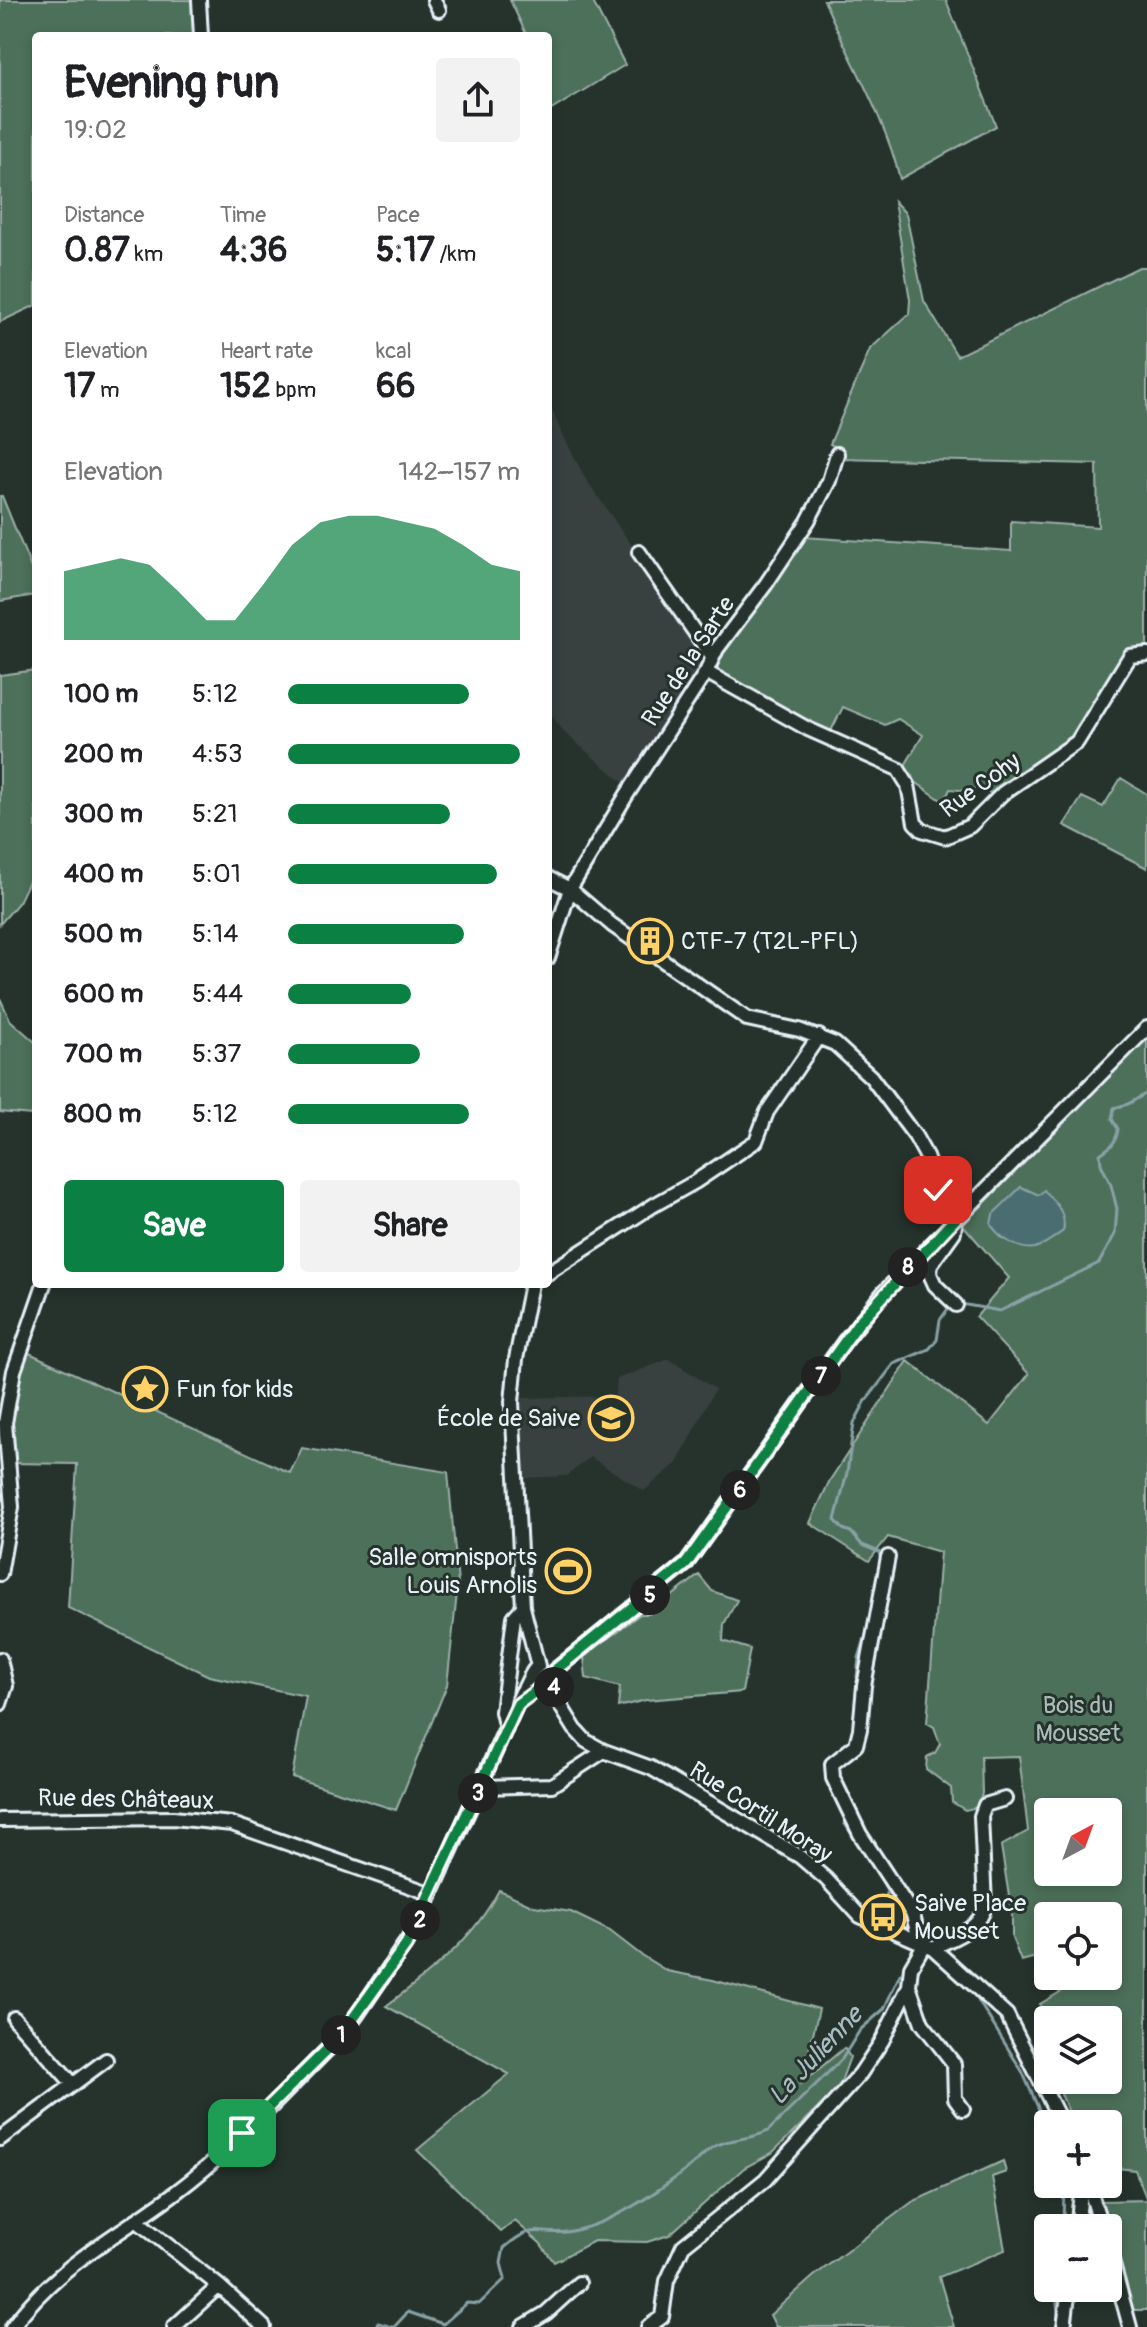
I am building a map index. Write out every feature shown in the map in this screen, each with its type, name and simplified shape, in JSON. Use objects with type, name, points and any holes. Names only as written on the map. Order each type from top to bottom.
[{"type":"street","points":[[199,0],[201,32]]},
{"type":"street","name":"Rue de la Sarte","points":[[552,945],[570,889],[706,672],[712,657],[808,521],[829,481],[837,454]]},
{"type":"street","points":[[639,552],[712,657]]},
{"type":"street","name":"Rue Cohy","points":[[706,672],[808,729],[898,769],[908,785],[915,823],[922,830],[945,837],[970,826],[1003,793],[1077,742],[1130,656],[1147,654]]},
{"type":"street","points":[[552,880],[570,889],[612,925],[747,1019],[819,1036],[835,1044],[871,1077],[915,1136],[938,1190],[956,1218],[954,1232],[931,1264],[930,1274],[935,1285],[954,1303]]},
{"type":"street","points":[[554,1671],[686,1564],[859,1322],[956,1218],[1147,1028]]},
{"type":"street","points":[[552,1270],[756,1141],[767,1112],[819,1036]]},
{"type":"street","points":[[0,1574],[12,1507],[5,1423],[14,1371],[43,1288]]},
{"type":"street","points":[[530,1288],[512,1389],[523,1607],[538,1666]]},
{"type":"street","points":[[888,1557],[864,1686],[860,1729],[856,1745],[832,1764],[833,1778],[860,1834],[913,1915],[926,1944],[1007,2015],[1055,2110]]},
{"type":"street","points":[[506,1729],[502,1712],[514,1617],[523,1607]]},
{"type":"street","points":[[0,1659],[6,1686],[0,1704]]},
{"type":"street","points":[[12,2327],[44,2288],[65,2269],[196,2176],[340,2037],[406,1945],[518,1704],[540,1687],[557,1679],[554,1671],[547,1666],[538,1666],[532,1672],[540,1687],[586,1741],[604,1751],[552,1785],[481,1787]]},
{"type":"street","name":"Rue Cortil Moray","points":[[604,1751],[651,1768],[799,1856],[815,1868],[860,1916],[926,1944]]},
{"type":"street","points":[[648,2327],[662,2317],[667,2281],[683,2246],[765,2180],[860,2074],[882,2041],[909,1986],[911,1967],[926,1944],[976,1925],[983,1916],[981,1816],[985,1805],[1005,1799]]},
{"type":"street","name":"Rue des Châteaux","points":[[0,1820],[173,1818],[232,1824],[432,1894]]},
{"type":"street","points":[[909,1986],[922,2023],[954,2064],[955,2098],[963,2109]]},
{"type":"street","points":[[14,2018],[73,2084]]},
{"type":"street","points":[[0,2139],[106,2060]]},
{"type":"street","points":[[136,2220],[219,2286],[264,2327]]},
{"type":"street","points":[[523,2327],[546,2313],[579,2283]]},
{"type":"street","points":[[174,2327],[219,2286]]},
{"type":"street","points":[[1122,2298],[1130,2327]]},
{"type":"street","points":[[1064,2327],[1067,2302]]},
{"type":"shaded area","points":[[552,409],[585,478],[705,651],[707,662],[626,785],[566,734],[552,717]]},
{"type":"shaded area","name":"École de Saive","points":[[669,1359],[715,1389],[677,1463],[644,1491],[590,1457],[567,1476],[524,1478],[521,1398],[615,1396],[617,1379]]},
{"type":"green space","points":[[0,0],[197,0],[198,32],[32,32],[32,307],[0,322]]},
{"type":"green space","points":[[510,0],[592,0],[625,65],[552,110],[552,32],[525,32]]},
{"type":"green space","points":[[824,0],[946,0],[996,126],[900,179],[876,110]]},
{"type":"green space","points":[[894,201],[906,214],[924,301],[957,356],[1139,267],[1147,267],[1147,655],[1135,657],[1066,747],[990,793],[979,787],[969,791],[950,789],[944,802],[901,772],[923,735],[898,719],[885,725],[843,707],[829,735],[717,672],[718,659],[804,537],[1011,551],[1011,521],[1098,527],[1097,464],[838,458],[841,450],[830,444],[870,349],[909,314],[910,300]]},
{"type":"green space","points":[[2,496],[32,570],[32,596],[0,601]]},
{"type":"green space","points":[[32,671],[32,876],[19,902],[0,924],[0,675]]},
{"type":"green space","points":[[1121,778],[1147,794],[1147,868],[1064,825],[1082,797],[1103,807]]},
{"type":"green space","points":[[0,998],[10,1020],[32,1039],[32,1115],[0,1112]]},
{"type":"green space","name":"Bois du Mousset","points":[[1147,1038],[1147,2200],[1135,2170],[1122,2169],[1122,2110],[1068,2110],[1061,2094],[1122,2094],[1122,2006],[1040,2004],[1064,1990],[1122,1990],[1122,1902],[1034,1902],[1034,1958],[1021,1961],[1012,1938],[1012,1915],[1001,1846],[1028,1831],[1019,1756],[981,1757],[982,1793],[978,1807],[965,1810],[952,1802],[951,1788],[926,1769],[927,1757],[935,1753],[940,1744],[934,1727],[927,1723],[940,1552],[888,1537],[869,1561],[810,1523],[830,1480],[908,1361],[989,1425],[1029,1374],[976,1317],[1009,1278],[963,1225]],"holes":[[[1021,1187],[1057,1208],[1063,1231],[1034,1248],[1001,1237],[1009,1199]]]},
{"type":"green space","points":[[27,1352],[290,1473],[302,1448],[448,1472],[458,1584],[447,1685],[396,1810],[292,1777],[306,1696],[209,1676],[68,1608],[77,1464],[10,1463],[16,1393]]},
{"type":"green space","points":[[699,1575],[712,1591],[737,1600],[724,1624],[723,1641],[750,1649],[742,1692],[646,1700],[618,1707],[620,1687],[586,1678],[584,1657],[640,1614],[649,1614]]},
{"type":"green space","points":[[499,1890],[534,1906],[571,1912],[610,1931],[667,1971],[713,1980],[819,2009],[801,2084],[844,2048],[850,2057],[839,2087],[772,2153],[744,2168],[669,2235],[647,2242],[594,2241],[554,2262],[540,2243],[515,2221],[501,2232],[417,2150],[509,2074],[386,2006],[435,1968],[464,1940]]},
{"type":"green space","points":[[1003,2161],[1006,2172],[992,2177],[1005,2250],[939,2277],[954,2327],[776,2327],[770,2315],[814,2276],[912,2202]]},
{"type":"green space","points":[[1147,2200],[1147,2310],[1129,2310],[1122,2283],[1122,2214],[1104,2214],[1101,2201]]},
{"type":"water","points":[[1021,1187],[1039,1195],[1044,1190],[1059,1208],[1063,1219],[1063,1231],[1035,1248],[1010,1242],[991,1224],[993,1214]]},
{"type":"waterway","name":"La Julienne","points":[[961,1304],[1000,1311],[1099,1263],[1115,1234],[1117,1209],[1100,1154],[1116,1138],[1118,1129],[1112,1119],[1114,1108],[1147,1093]]},
{"type":"waterway","name":"La Julienne","points":[[857,1677],[881,1560],[879,1552],[862,1545],[835,1520],[847,1473],[854,1423],[865,1402],[894,1364],[929,1349],[937,1340],[940,1320],[950,1306]]},
{"type":"waterway","name":"La Julienne","points":[[845,1824],[883,1881],[887,1892],[883,1918]]},
{"type":"waterway","name":"La Julienne","points":[[394,2327],[408,2312],[443,2324],[467,2303],[479,2304],[505,2279],[501,2263],[504,2248],[524,2234],[538,2231],[561,2233],[603,2221],[660,2189],[717,2145],[768,2131],[842,2059],[860,2030],[884,2009],[900,1974]]},
{"type":"waterway","points":[[976,1997],[1022,2071],[1039,2110]]},
{"type":"waterway","points":[[1063,2214],[1064,2198]]},
{"type":"waterway","points":[[1057,2302],[1059,2323]]},
{"type":"waterway","name":"La Julienne","points":[[376,2327],[378,2323],[392,2327]]},
{"type":"place","name":"CTF-7 (T2L-PFL)","points":[[650,941]]},
{"type":"place","name":"Fun for kids","points":[[145,1389]]},
{"type":"place","name":"École de Saive","points":[[611,1418]]},
{"type":"place","name":"Salle omnisports Louis Arnolis","points":[[568,1571]]},
{"type":"place","name":"Saive Place Mousset","points":[[883,1917]]},
{"type":"route","points":[[242,2133],[340,2037],[406,1945],[518,1704],[537,1690],[551,1690],[557,1679],[554,1671],[686,1564],[859,1322],[956,1218],[938,1190]]}]
